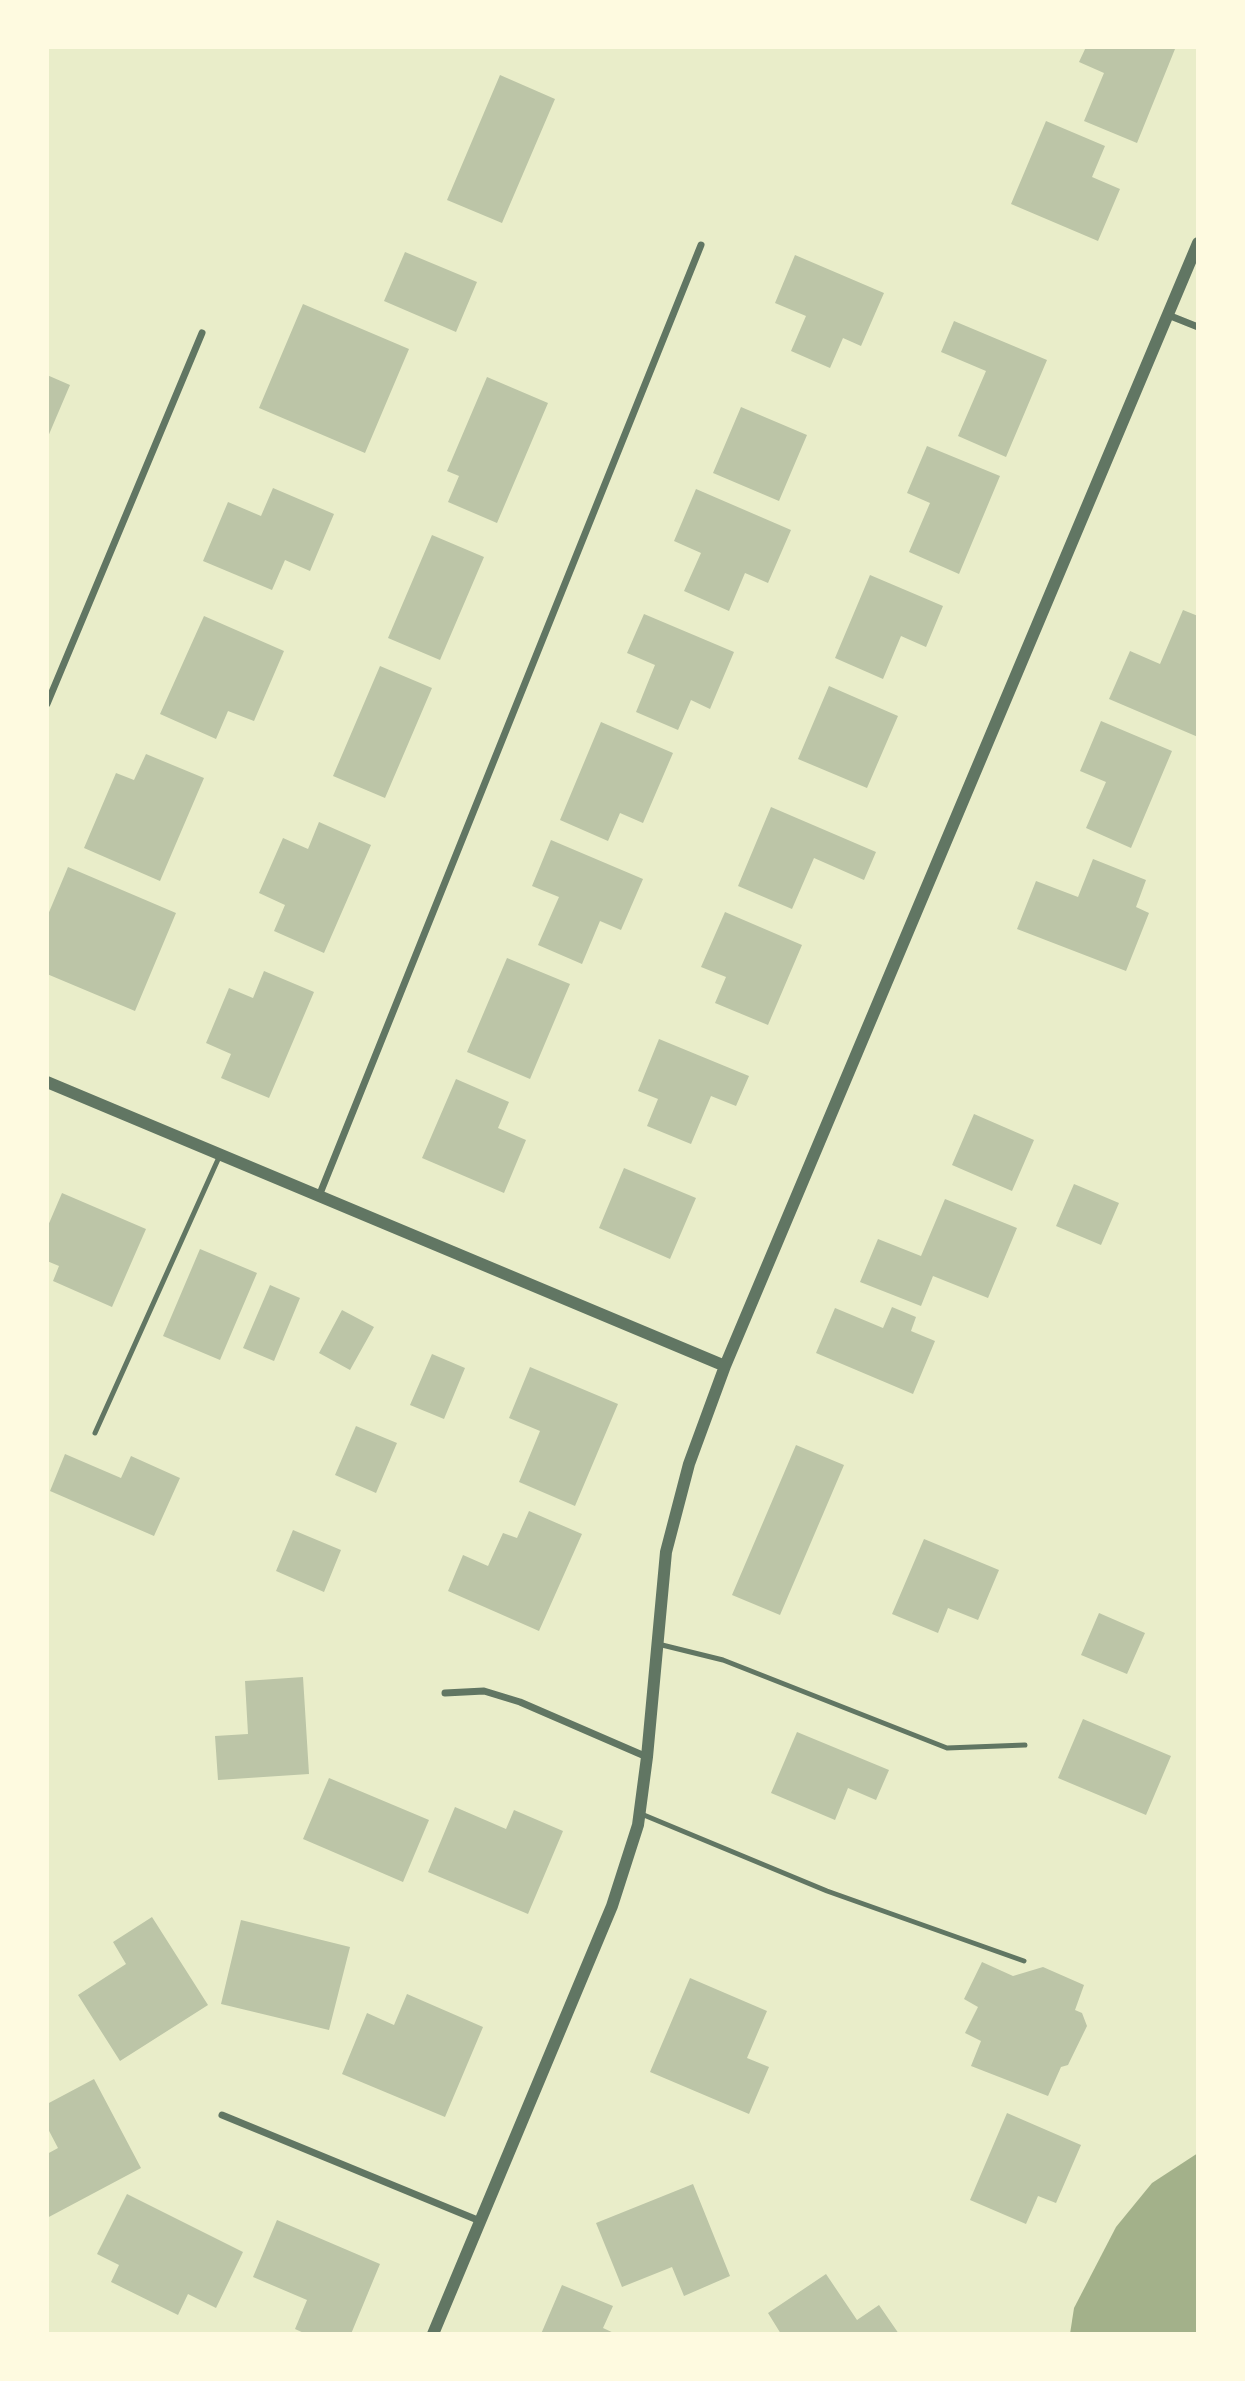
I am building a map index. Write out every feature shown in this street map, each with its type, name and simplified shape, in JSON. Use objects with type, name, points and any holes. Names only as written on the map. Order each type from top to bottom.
[{"type":"street","points":[[433,2334],[612,1906],[638,1825],[666,1552],[689,1464],[725,1366],[1198,243]]},
{"type":"street","points":[[319,1196],[701,245]]},
{"type":"street","points":[[1168,315],[1198,327]]},
{"type":"street","points":[[47,704],[202,333]]},
{"type":"street","points":[[47,1082],[725,1366]]},
{"type":"street","points":[[444,1693],[484,1691],[520,1702],[647,1757]]},
{"type":"street","points":[[222,2115],[480,2221]]},
{"type":"lane","points":[[95,1433],[220,1154]]},
{"type":"lane","points":[[658,1644],[723,1660],[947,1748],[1025,1745]]},
{"type":"lane","points":[[639,1814],[827,1891],[1024,1961]]},
{"type":"shaded area","points":[[1198,2153],[1198,2334],[1070,2334],[1074,2308],[1116,2227],[1152,2183]]},
{"type":"building","points":[[1086,47],[1175,49],[1137,143],[1084,121],[1104,73],[1079,62]]},
{"type":"building","points":[[500,75],[555,99],[502,223],[447,200]]},
{"type":"building","points":[[1046,121],[1105,146],[1092,177],[1120,189],[1098,241],[1011,204]]},
{"type":"building","points":[[405,252],[477,282],[456,332],[384,301]]},
{"type":"building","points":[[795,255],[884,293],[861,346],[843,338],[830,368],[791,351],[806,316],[775,303]]},
{"type":"building","points":[[303,304],[409,349],[365,453],[259,408]]},
{"type":"building","points":[[954,321],[1047,360],[1006,457],[958,436],[986,371],[941,352]]},
{"type":"building","points":[[47,375],[70,385],[47,439]]},
{"type":"building","points":[[487,377],[548,403],[497,523],[448,502],[459,476],[447,471]]},
{"type":"building","points":[[741,407],[807,435],[779,501],[713,473]]},
{"type":"building","points":[[927,446],[1000,476],[959,574],[909,552],[930,503],[907,493]]},
{"type":"building","points":[[273,488],[334,514],[310,571],[285,560],[272,590],[203,561],[228,502],[261,516]]},
{"type":"building","points":[[696,489],[791,530],[768,583],[745,573],[729,611],[684,591],[701,553],[674,541]]},
{"type":"building","points":[[432,535],[484,557],[440,660],[388,638]]},
{"type":"building","points":[[870,575],[943,606],[926,647],[901,636],[883,679],[835,658]]},
{"type":"building","points":[[1183,610],[1198,616],[1198,737],[1109,699],[1130,651],[1160,664]]},
{"type":"building","points":[[644,614],[734,652],[710,709],[691,700],[678,730],[636,712],[655,665],[627,653]]},
{"type":"building","points":[[204,616],[284,651],[254,721],[228,711],[216,739],[160,714]]},
{"type":"building","points":[[380,666],[432,688],[385,798],[333,776]]},
{"type":"building","points":[[829,686],[898,716],[867,788],[798,759]]},
{"type":"building","points":[[1101,721],[1172,751],[1131,848],[1086,828],[1106,782],[1080,771]]},
{"type":"building","points":[[601,722],[673,753],[643,823],[620,813],[608,841],[560,820]]},
{"type":"building","points":[[146,754],[204,778],[160,881],[84,848],[116,773],[134,780]]},
{"type":"building","points":[[771,807],[876,852],[864,880],[814,858],[792,909],[738,886]]},
{"type":"building","points":[[319,822],[371,845],[324,953],[274,931],[285,905],[259,893],[283,838],[308,849]]},
{"type":"building","points":[[551,840],[643,879],[621,930],[600,921],[582,964],[538,945],[559,897],[532,886]]},
{"type":"building","points":[[1093,859],[1146,880],[1136,907],[1149,913],[1126,971],[1017,929],[1036,881],[1078,897]]},
{"type":"building","points":[[68,867],[176,913],[135,1011],[47,974],[47,917]]},
{"type":"building","points":[[725,912],[802,945],[768,1025],[715,1003],[726,977],[701,967]]},
{"type":"building","points":[[507,958],[570,984],[530,1079],[467,1052]]},
{"type":"building","points":[[264,971],[314,992],[269,1098],[221,1078],[231,1054],[206,1043],[229,988],[253,998]]},
{"type":"building","points":[[659,1039],[749,1076],[736,1106],[711,1096],[691,1144],[647,1126],[658,1099],[638,1091]]},
{"type":"building","points":[[456,1079],[509,1102],[498,1128],[526,1140],[504,1193],[422,1158]]},
{"type":"building","points":[[974,1114],[1034,1140],[1012,1191],[952,1165]]},
{"type":"building","points":[[624,1168],[696,1198],[670,1259],[599,1228]]},
{"type":"building","points":[[1074,1184],[1119,1203],[1101,1245],[1056,1226]]},
{"type":"building","points":[[62,1193],[146,1229],[112,1307],[53,1281],[59,1266],[47,1261],[47,1228]]},
{"type":"building","points":[[945,1199],[1017,1228],[988,1298],[933,1276],[921,1306],[860,1282],[878,1239],[921,1256]]},
{"type":"building","points":[[200,1249],[257,1273],[220,1360],[163,1336]]},
{"type":"building","points":[[270,1285],[300,1298],[274,1361],[243,1348]]},
{"type":"building","points":[[892,1307],[916,1317],[911,1331],[935,1341],[913,1394],[816,1353],[835,1308],[883,1328]]},
{"type":"building","points":[[342,1310],[374,1327],[350,1370],[319,1353]]},
{"type":"building","points":[[432,1354],[465,1368],[444,1419],[410,1405]]},
{"type":"building","points":[[530,1367],[618,1404],[575,1506],[519,1482],[540,1431],[509,1418]]},
{"type":"building","points":[[356,1426],[397,1443],[376,1493],[335,1475]]},
{"type":"building","points":[[796,1445],[844,1465],[780,1615],[732,1595]]},
{"type":"building","points":[[65,1454],[121,1478],[131,1456],[180,1478],[154,1536],[50,1491]]},
{"type":"building","points":[[529,1511],[582,1534],[539,1631],[448,1591],[463,1555],[488,1566],[503,1533],[517,1538]]},
{"type":"building","points":[[293,1530],[341,1550],[324,1592],[276,1571]]},
{"type":"building","points":[[924,1539],[999,1570],[978,1620],[948,1608],[938,1633],[892,1614]]},
{"type":"building","points":[[1099,1613],[1145,1633],[1127,1674],[1081,1655]]},
{"type":"building","points":[[303,1677],[309,1774],[218,1780],[215,1736],[248,1734],[245,1681]]},
{"type":"building","points":[[1083,1719],[1171,1756],[1146,1815],[1058,1778]]},
{"type":"building","points":[[797,1732],[889,1770],[876,1800],[848,1788],[835,1820],[771,1793]]},
{"type":"building","points":[[329,1778],[429,1820],[403,1882],[303,1839]]},
{"type":"building","points":[[455,1807],[506,1829],[514,1810],[563,1831],[528,1914],[428,1872]]},
{"type":"building","points":[[152,1917],[208,2005],[120,2061],[78,1995],[126,1964],[113,1942]]},
{"type":"building","points":[[241,1920],[350,1947],[329,2030],[221,2004]]},
{"type":"building","points":[[982,1962],[1013,1976],[1043,1967],[1084,1985],[1075,2010],[1082,2013],[1087,2026],[1068,2065],[1061,2067],[1048,2096],[971,2066],[981,2041],[965,2033],[978,2007],[964,1999]]},
{"type":"building","points":[[690,1978],[767,2011],[747,2058],[769,2067],[749,2114],[650,2072]]},
{"type":"building","points":[[407,1994],[483,2027],[445,2117],[342,2074],[367,2013],[394,2025]]},
{"type":"building","points":[[94,2079],[141,2168],[47,2218],[47,2154],[58,2148],[47,2127],[47,2104]]},
{"type":"building","points":[[1007,2113],[1081,2145],[1056,2203],[1038,2196],[1026,2224],[970,2200]]},
{"type":"building","points":[[693,2184],[730,2276],[684,2296],[672,2267],[622,2287],[596,2223]]},
{"type":"building","points":[[127,2194],[243,2252],[216,2308],[188,2294],[178,2315],[111,2282],[119,2265],[97,2254]]},
{"type":"building","points":[[277,2220],[380,2264],[351,2334],[306,2334],[295,2329],[307,2300],[253,2277]]},
{"type":"building","points":[[826,2274],[857,2320],[879,2305],[899,2334],[781,2334],[768,2313]]},
{"type":"building","points":[[562,2285],[613,2306],[603,2328],[616,2334],[541,2334]]}]
